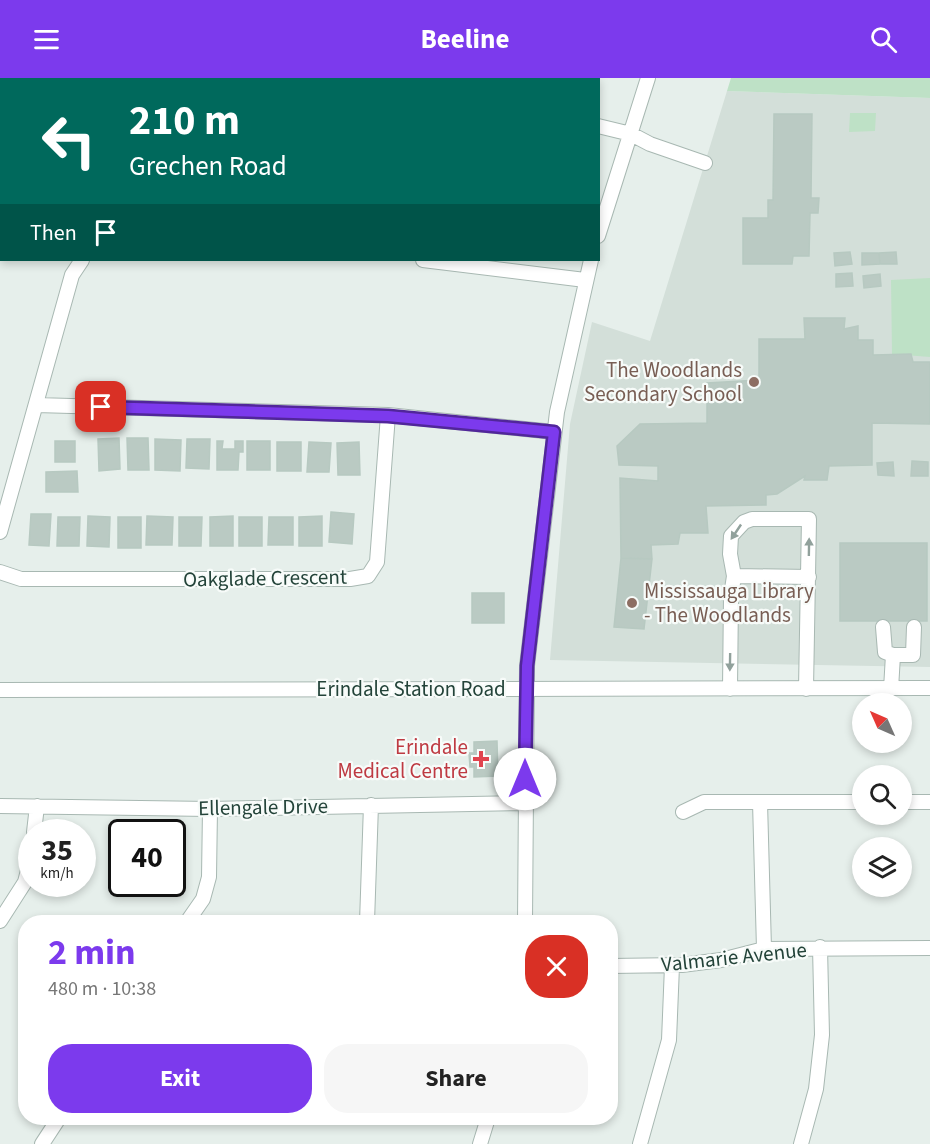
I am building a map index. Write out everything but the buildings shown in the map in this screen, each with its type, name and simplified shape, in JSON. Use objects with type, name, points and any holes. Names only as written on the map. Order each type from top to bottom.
[{"type":"street","points":[[600,230],[648,78]]},
{"type":"street","points":[[600,126],[631,134],[650,144],[705,163]]},
{"type":"street","points":[[0,532],[72,275],[81,261]]},
{"type":"street","points":[[431,261],[585,280]]},
{"type":"street","points":[[525,915],[527,689],[554,432],[591,261]]},
{"type":"street","points":[[36,405],[388,416],[554,432]]},
{"type":"street","name":"Oakglade Crescent","points":[[0,572],[10,578],[21,579],[350,579],[368,576],[377,562],[388,416]]},
{"type":"street","points":[[730,689],[731,596],[734,576],[729,545],[732,536],[744,522],[752,519],[809,519],[806,689]]},
{"type":"street","points":[[734,576],[808,578]]},
{"type":"street","points":[[883,627],[885,652],[894,655],[913,655],[914,627]]},
{"type":"street","points":[[891,689],[894,655]]},
{"type":"street","name":"Erindale Station Road","points":[[0,690],[930,688]]},
{"type":"street","points":[[683,812],[704,802],[852,802]]},
{"type":"street","points":[[760,802],[764,949]]},
{"type":"street","points":[[912,802],[930,802]]},
{"type":"street","name":"Ellengale Drive","points":[[0,806],[210,809],[525,803]]},
{"type":"street","points":[[367,915],[371,805]]},
{"type":"street","points":[[36,819],[37,806]]},
{"type":"street","points":[[192,915],[203,899],[209,877],[210,809]]},
{"type":"street","points":[[0,921],[18,893]]},
{"type":"street","points":[[801,1144],[816,1089],[822,1035],[820,947]]},
{"type":"street","name":"Valmarie Avenue","points":[[618,966],[672,966],[721,960],[764,949],[930,948]]},
{"type":"street","points":[[640,1144],[669,1040],[672,966]]},
{"type":"street","points":[[42,1144],[54,1125]]},
{"type":"street","points":[[480,1144],[486,1125]]},
{"type":"shaded area","name":"The Woodlands Secondary School","points":[[727,91],[930,98],[930,667],[550,660],[570,424],[592,322],[650,341]]},
{"type":"green space","points":[[731,78],[930,78],[930,98],[727,91]]},
{"type":"green space","points":[[850,113],[876,113],[875,131],[849,132]]},
{"type":"green space","points":[[930,278],[930,357],[892,354],[891,280]]},
{"type":"place","name":"The Woodlands Secondary School","points":[[754,382]]},
{"type":"place","name":"Mississauga Library - The Woodlands","points":[[632,603]]},
{"type":"place","name":"Erindale Medical Centre","points":[[481,759]]},
{"type":"route","points":[[101,407],[388,416],[554,432],[527,666],[525,779]]}]
